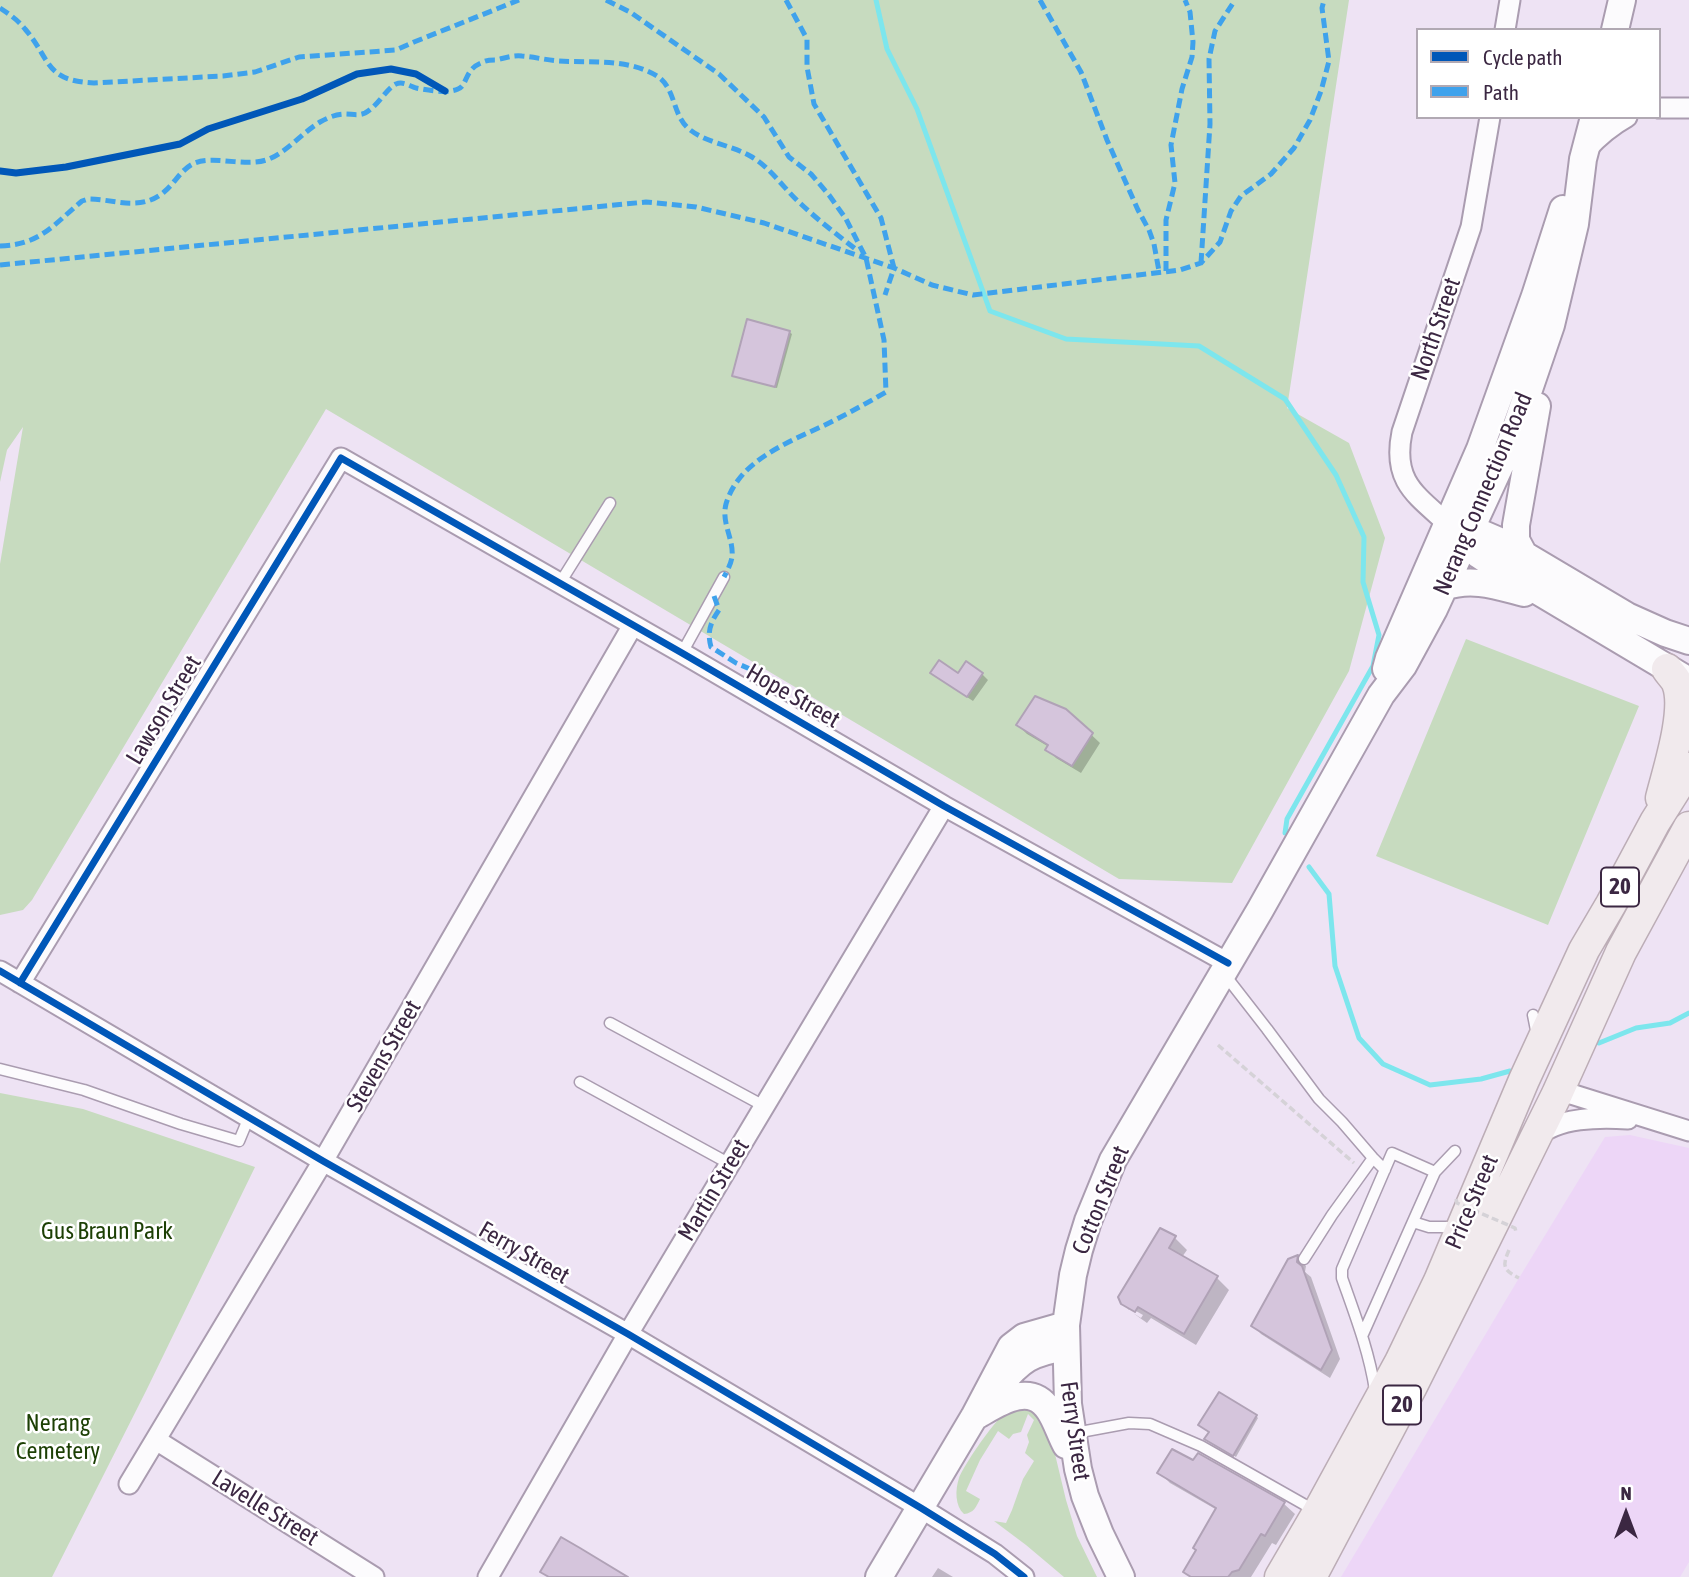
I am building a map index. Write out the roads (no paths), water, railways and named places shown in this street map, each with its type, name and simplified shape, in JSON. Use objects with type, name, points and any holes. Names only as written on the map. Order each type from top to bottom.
[{"type":"main road","points":[[1615,28],[1622,0]]},
{"type":"main road","name":"Nerang Connection Road","points":[[1381,695],[1388,659],[1511,442],[1551,325],[1575,224],[1584,155],[1593,119]]},
{"type":"main road","name":"Nerang Connection Road","points":[[1226,968],[1381,695],[1404,666],[1444,587],[1461,532],[1480,449],[1535,296],[1570,185],[1584,155]]},
{"type":"main road","points":[[1523,553],[1516,540],[1516,525],[1551,325]]},
{"type":"main road","name":"North Street","points":[[1461,532],[1504,543],[1627,615],[1689,641]]},
{"type":"main road","name":"North Street","points":[[1461,532],[1490,563],[1678,675]]},
{"type":"main road","points":[[1444,587],[1465,582],[1478,583],[1553,601]]},
{"type":"main road","points":[[1655,822],[1679,716],[1680,697],[1676,682],[1678,675]]},
{"type":"main road","name":"20","points":[[1655,822],[1689,768]]},
{"type":"main road","name":"Price Street","points":[[1280,1577],[1376,1408],[1433,1292],[1459,1213],[1484,1175],[1540,1046],[1560,992],[1655,822]]},
{"type":"main road","name":"Price Street","points":[[1311,1577],[1411,1388],[1534,1141],[1621,952],[1689,827]]},
{"type":"main road","name":"Cotton Street","points":[[1066,1336],[1076,1262],[1087,1221],[1113,1160],[1226,968]]},
{"type":"main road","points":[[1484,1175],[1531,1104],[1539,1098],[1557,1094]]},
{"type":"main road","points":[[879,1577],[974,1417],[1007,1352],[1014,1343],[1024,1337],[1066,1336]]},
{"type":"main road","name":"Ferry Street","points":[[1066,1336],[1067,1434]]},
{"type":"main road","name":"Ferry Street","points":[[974,1417],[1013,1397],[1036,1398],[1046,1406],[1067,1434],[1089,1510],[1121,1577]]},
{"type":"main road","name":"Ferry Street","points":[[1100,1534],[1136,1577]]},
{"type":"street","points":[[1505,28],[1510,0]]},
{"type":"street","points":[[1661,108],[1689,108]]},
{"type":"street","name":"North Street","points":[[1461,532],[1418,496],[1404,480],[1398,457],[1402,432],[1471,227],[1490,119]]},
{"type":"street","points":[[1584,155],[1596,138],[1623,119]]},
{"type":"street","name":"Hope Street","points":[[341,458],[1226,968]]},
{"type":"street","name":"Lawson Street","points":[[20,983],[341,458]]},
{"type":"street","name":"Stevens Street","points":[[129,1484],[323,1161],[633,625]]},
{"type":"street","name":"Martin Street","points":[[488,1577],[628,1334],[944,806]]},
{"type":"street","name":"Ferry Street","points":[[0,971],[323,1161],[628,1334],[995,1554],[1021,1576]]},
{"type":"street","points":[[1557,1094],[1571,1094],[1689,1131]]},
{"type":"street","points":[[1534,1141],[1546,1130],[1564,1122],[1615,1118],[1656,1122]]},
{"type":"street","name":"Lavelle Street","points":[[156,1440],[374,1577]]},
{"type":"lane","points":[[560,583],[610,503]]},
{"type":"lane","points":[[682,653],[724,578]]},
{"type":"lane","points":[[1226,968],[1319,1099],[1385,1170]]},
{"type":"lane","points":[[1533,1015],[1540,1046]]},
{"type":"lane","points":[[610,1023],[764,1106]]},
{"type":"lane","points":[[0,1069],[84,1090],[239,1141],[249,1117]]},
{"type":"lane","points":[[580,1082],[730,1164]]},
{"type":"lane","points":[[1363,1335],[1435,1172],[1455,1151]]},
{"type":"lane","points":[[1376,1408],[1363,1335],[1341,1274],[1392,1153],[1435,1172]]},
{"type":"lane","points":[[1304,1259],[1373,1158]]},
{"type":"lane","points":[[1413,1222],[1429,1227],[1459,1213]]},
{"type":"lane","points":[[1067,1434],[1129,1423],[1150,1424],[1201,1446],[1318,1512]]},
{"type":"waterway","points":[[876,0],[887,49],[917,109],[990,311],[1066,339],[1199,346],[1285,399],[1336,475],[1364,537],[1363,582],[1379,635],[1373,666],[1287,819],[1285,833]]},
{"type":"waterway","points":[[1309,867],[1329,894],[1335,966],[1359,1038],[1383,1064],[1430,1085],[1481,1079],[1510,1071]]},
{"type":"waterway","points":[[1599,1043],[1636,1028],[1670,1023],[1689,1013]]},
{"type":"park label","name":"Gus Braun Park","points":[[107,1231]]},
{"type":"park label","name":"Nerang Cemetery","points":[[58,1437]]}]
